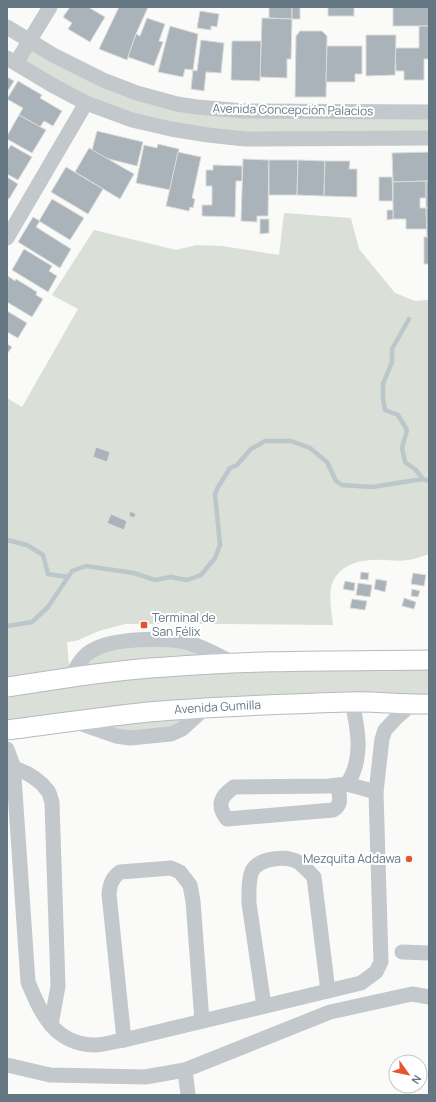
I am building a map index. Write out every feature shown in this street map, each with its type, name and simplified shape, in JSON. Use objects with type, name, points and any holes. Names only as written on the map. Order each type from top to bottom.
[{"type":"main road","points":[[7,687],[164,667],[234,663],[429,660]]},
{"type":"main road","name":"Avenida Gumilla","points":[[7,730],[150,712],[205,708],[352,702],[420,704]]},
{"type":"street","points":[[50,7],[30,41],[12,60],[52,85],[86,103],[108,112],[151,125],[189,133],[245,139],[429,138]]},
{"type":"street","name":"Avenida Concepción Palacios","points":[[7,27],[53,55],[103,80],[137,93],[177,104],[216,110],[244,111],[429,112]]},
{"type":"street","points":[[7,238],[86,103]]},
{"type":"street","points":[[70,678],[85,656],[93,649],[111,643],[144,639],[171,640],[190,643],[234,663]]},
{"type":"street","points":[[352,702],[358,730],[357,760],[353,775],[343,784],[338,808],[333,810],[227,819],[223,813],[221,801],[225,793],[234,787],[329,786],[343,784],[376,792]]},
{"type":"street","points":[[7,749],[14,768],[28,982],[39,1010],[62,1036],[80,1043],[95,1045],[124,1040],[361,983],[376,972],[381,962],[376,792],[382,739],[385,730],[398,716],[420,704]]},
{"type":"street","points":[[14,768],[23,771],[40,782],[49,792],[52,804],[58,986],[51,1025]]},
{"type":"street","points":[[264,1006],[248,889],[253,870],[265,860],[289,858],[298,862],[314,878],[328,991]]},
{"type":"street","points":[[124,1040],[109,894],[110,884],[115,876],[120,872],[171,868],[180,872],[190,885],[193,901],[202,1021]]},
{"type":"street","points":[[402,952],[429,953]]},
{"type":"street","points":[[7,1065],[50,1075],[145,1077],[185,1070],[330,1012],[412,994],[429,997]]},
{"type":"street","points":[[185,1070],[188,1095]]},
{"type":"shaded area","points":[[30,41],[177,104],[429,112],[429,138],[267,138],[151,125],[16,63]]},
{"type":"shaded area","points":[[284,213],[351,218],[359,249],[395,293],[415,301],[429,300],[429,554],[404,561],[367,560],[347,566],[341,570],[333,581],[330,593],[333,625],[125,624],[99,631],[76,641],[67,642],[70,677],[85,656],[171,640],[234,663],[429,660],[429,704],[222,707],[182,729],[130,738],[72,721],[7,730],[7,398],[22,407],[78,309],[52,295],[94,230],[176,250],[196,245],[222,246],[279,255]]},
{"type":"building","points":[[70,7],[88,7],[105,17],[90,42],[68,29],[72,23],[63,17]]},
{"type":"building","points":[[119,7],[148,7],[136,34],[127,60],[99,49]]},
{"type":"building","points":[[269,7],[292,7],[292,19],[269,18]]},
{"type":"building","points":[[292,7],[300,7],[300,19],[292,19]]},
{"type":"building","points":[[328,7],[354,7],[354,16],[328,16]]},
{"type":"building","points":[[393,7],[429,7],[429,26],[393,26]]},
{"type":"building","points":[[200,11],[219,14],[217,27],[211,26],[211,30],[197,28]]},
{"type":"building","points":[[147,18],[165,24],[159,41],[163,42],[154,66],[128,57],[136,34],[140,36]]},
{"type":"building","points":[[262,18],[292,19],[291,59],[287,59],[287,78],[260,77]]},
{"type":"building","points":[[170,26],[198,34],[193,70],[185,69],[183,77],[158,72]]},
{"type":"building","points":[[419,26],[429,26],[429,59],[424,59],[424,80],[404,80],[404,71],[396,71],[395,48],[419,48]]},
{"type":"building","points":[[300,31],[322,31],[327,36],[326,97],[295,97],[296,36]]},
{"type":"building","points":[[366,35],[396,35],[395,75],[366,76]]},
{"type":"building","points":[[201,40],[224,43],[221,73],[206,72],[204,91],[191,89],[193,70],[197,71]]},
{"type":"building","points":[[232,41],[261,41],[260,81],[231,80]]},
{"type":"building","points":[[327,46],[362,46],[362,74],[355,74],[355,82],[326,82]]},
{"type":"building","points":[[7,77],[14,81],[7,92]]},
{"type":"building","points":[[18,81],[42,95],[40,98],[62,111],[53,126],[44,121],[40,127],[19,115],[23,108],[7,99]]},
{"type":"building","points":[[19,115],[46,130],[32,153],[7,139],[7,136]]},
{"type":"building","points":[[97,131],[143,142],[137,166],[105,158],[92,150]]},
{"type":"building","points":[[158,144],[179,149],[170,190],[136,183],[144,145],[157,148]]},
{"type":"building","points":[[11,145],[32,157],[18,180],[7,174],[7,151]]},
{"type":"building","points":[[89,148],[134,174],[120,199],[75,172]]},
{"type":"building","points":[[178,152],[201,157],[192,198],[195,199],[193,208],[190,207],[189,211],[166,206]]},
{"type":"building","points":[[429,152],[429,181],[393,182],[392,153]]},
{"type":"building","points":[[243,159],[269,160],[268,216],[257,216],[257,222],[241,221]]},
{"type":"building","points":[[269,160],[298,160],[297,195],[269,195]]},
{"type":"building","points":[[298,160],[325,161],[324,196],[297,195]]},
{"type":"building","points":[[325,161],[350,161],[349,169],[357,169],[357,197],[324,196]]},
{"type":"building","points":[[213,165],[242,166],[242,181],[236,181],[235,217],[202,216],[202,205],[212,205],[212,186],[206,186],[206,170],[213,170]]},
{"type":"building","points":[[66,167],[103,189],[88,214],[51,192]]},
{"type":"building","points":[[7,177],[18,184],[9,199],[7,198]]},
{"type":"building","points":[[379,177],[392,177],[393,201],[379,201]]},
{"type":"building","points":[[426,181],[426,198],[420,198],[420,208],[426,208],[427,229],[406,229],[406,219],[393,219],[393,182]]},
{"type":"building","points":[[426,181],[429,181],[429,208],[426,208]]},
{"type":"building","points":[[52,199],[84,218],[70,240],[39,221]]},
{"type":"building","points":[[426,208],[429,208],[429,237],[427,237]]},
{"type":"building","points":[[387,210],[393,210],[393,219],[387,220]]},
{"type":"building","points":[[33,217],[40,221],[36,227],[71,249],[60,268],[18,242]]},
{"type":"building","points":[[260,219],[269,219],[269,233],[260,234]]},
{"type":"building","points":[[424,237],[429,237],[429,264],[424,264]]},
{"type":"building","points":[[24,249],[52,266],[49,271],[57,276],[48,292],[12,270]]},
{"type":"building","points":[[8,276],[15,281],[16,279],[37,292],[36,295],[43,299],[32,317],[7,302]]},
{"type":"building","points":[[7,311],[27,323],[18,338],[7,332]]},
{"type":"building","points":[[7,344],[12,347],[7,354]]},
{"type":"building","points":[[96,447],[110,452],[107,462],[93,457]]},
{"type":"building","points":[[130,511],[136,514],[134,518],[129,516]]},
{"type":"building","points":[[111,514],[127,521],[124,530],[107,523]]},
{"type":"building","points":[[361,572],[369,573],[368,580],[360,579]]},
{"type":"building","points":[[413,573],[426,575],[424,586],[411,584]]},
{"type":"building","points":[[376,579],[387,581],[385,592],[374,589]]},
{"type":"building","points":[[345,581],[355,583],[354,591],[343,589]]},
{"type":"building","points":[[358,583],[372,585],[370,597],[356,595]]},
{"type":"building","points":[[412,589],[420,591],[418,597],[411,596]]},
{"type":"building","points":[[404,598],[416,602],[414,609],[402,606]]},
{"type":"building","points":[[352,599],[367,601],[365,610],[350,608]]},
{"type":"waterway","points":[[409,319],[392,349],[392,362],[383,384],[383,399],[385,410],[398,415],[407,430],[402,448],[405,462],[416,470],[423,479]]},
{"type":"waterway","points":[[7,626],[32,622],[48,607],[72,571],[86,566],[134,573],[155,580],[171,577],[187,580],[201,575],[215,558],[220,545],[215,494],[218,487],[230,468],[237,465],[251,449],[265,441],[291,441],[310,448],[327,462],[336,481],[342,485],[372,487],[423,479],[429,481]]},
{"type":"waterway","points":[[7,540],[27,545],[43,555],[48,574],[68,577]]},
{"type":"place","name":"Terminal de San Félix","points":[[144,625]]},
{"type":"place","name":"Mezquita Addawa","points":[[409,859]]}]
